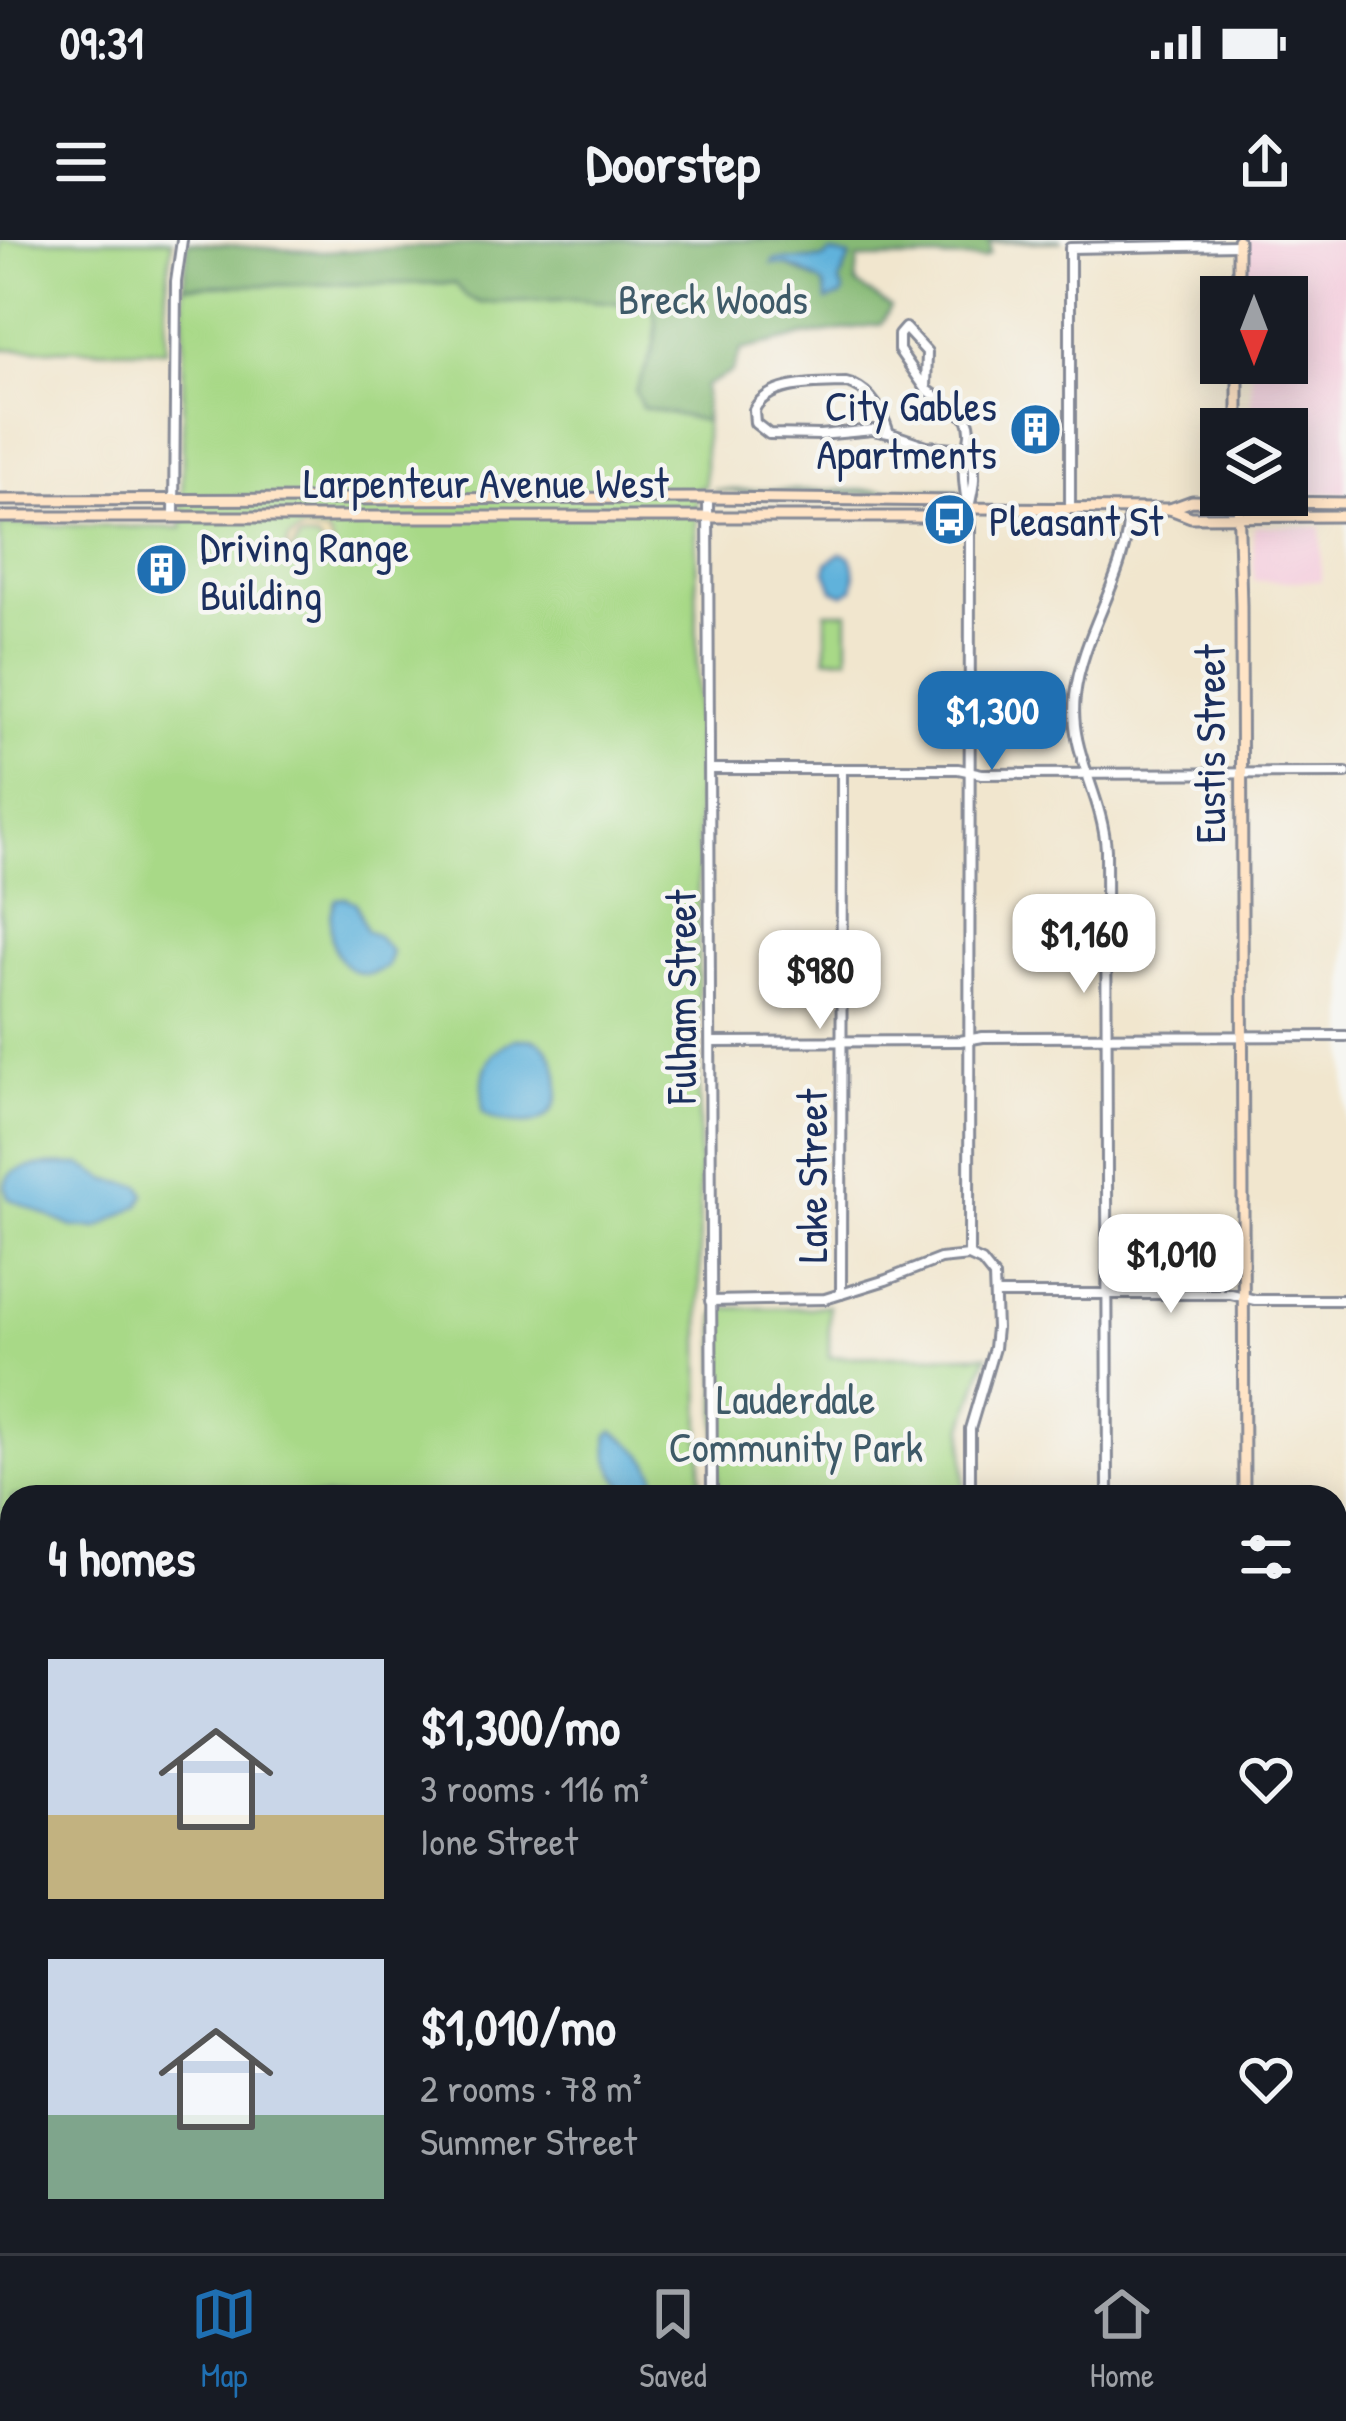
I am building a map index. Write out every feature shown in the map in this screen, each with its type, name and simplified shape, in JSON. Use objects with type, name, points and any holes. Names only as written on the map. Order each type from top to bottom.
[{"type":"main road","points":[[1238,243],[1238,276]]},
{"type":"main road","name":"Larpenteur Avenue West","points":[[0,500],[708,498],[956,501],[969,508],[1070,509],[1170,509],[1200,500]]},
{"type":"main road","name":"Larpenteur Avenue West","points":[[1308,501],[1346,503]]},
{"type":"main road","name":"Larpenteur Avenue West","points":[[0,517],[956,517],[969,508]]},
{"type":"main road","name":"Larpenteur Avenue West","points":[[1170,509],[1191,517],[1346,516]]},
{"type":"main road","name":"Eustis Street","points":[[1238,518],[1244,1485]]},
{"type":"street","points":[[174,515],[176,282],[182,240]]},
{"type":"street","points":[[1070,509],[1070,248],[1238,243]]},
{"type":"street","points":[[926,389],[927,352],[905,328],[898,335],[899,350],[926,389],[971,425],[964,460],[969,508],[969,1256]]},
{"type":"street","points":[[889,433],[884,416],[855,384],[788,389],[764,396],[754,410],[755,423],[769,434],[873,430],[927,446],[968,449]]},
{"type":"street","name":"Fulham Street","points":[[708,498],[712,1485]]},
{"type":"street","points":[[1108,1485],[1105,829],[1076,738],[1075,693],[1087,640],[1122,562],[1129,509]]},
{"type":"street","points":[[710,769],[1346,773]]},
{"type":"street","name":"Lake Street","points":[[841,1294],[842,769]]},
{"type":"street","points":[[711,1042],[1346,1036]]},
{"type":"street","points":[[710,1301],[810,1300],[901,1275],[925,1263],[969,1256],[982,1262],[991,1271],[996,1294],[994,1348],[970,1429],[970,1485]]},
{"type":"street","points":[[996,1294],[1231,1294],[1255,1300],[1346,1300]]},
{"type":"shaded area","points":[[1245,240],[1346,240],[1346,494],[1308,493],[1308,408],[1251,408],[1251,384],[1308,384],[1308,276],[1245,276]]},
{"type":"shaded area","points":[[1257,526],[1321,527],[1321,581],[1254,581],[1253,530]]},
{"type":"green space","points":[[0,240],[172,240],[166,350],[0,349]]},
{"type":"green space","name":"Breck Woods","points":[[560,240],[1061,240],[990,242],[990,254],[984,258],[858,259],[856,284],[891,307],[881,324],[741,350],[732,372],[705,386],[705,421],[642,407],[635,391],[656,337],[650,306],[575,299],[481,303],[467,297],[455,283],[184,286],[188,242],[320,252]],"holes":[[[850,258],[839,281],[842,288],[775,260]]]},
{"type":"green space","points":[[455,283],[467,297],[481,303],[575,299],[650,306],[656,337],[635,391],[642,407],[705,421],[705,487],[696,488],[701,1485],[0,1485],[0,524],[182,528],[184,286]]},
{"type":"green space","points":[[713,490],[936,490],[958,491],[952,494]]},
{"type":"green space","points":[[826,612],[848,612],[848,657],[826,658]]},
{"type":"green space","name":"Lauderdale Community Park","points":[[829,1305],[829,1357],[987,1355],[964,1426],[964,1485],[718,1485],[716,1314],[724,1308]]},
{"type":"sand","points":[[303,530],[328,534],[335,555],[329,568],[325,566],[327,552],[317,539],[299,538],[292,552],[286,552],[289,539]]},
{"type":"water","points":[[831,253],[850,257],[839,281],[842,296],[827,301],[824,285],[793,267],[772,264],[774,260],[823,259]]},
{"type":"water","points":[[841,553],[850,556],[854,572],[853,589],[844,594],[833,590],[826,571],[827,563]]},
{"type":"water","points":[[336,899],[356,903],[366,931],[392,952],[387,967],[367,974],[345,965],[338,956],[331,933],[332,909]]},
{"type":"water","points":[[515,1039],[545,1046],[557,1071],[556,1101],[538,1121],[505,1121],[483,1112],[489,1060]]},
{"type":"water","points":[[43,1165],[82,1165],[108,1180],[141,1186],[145,1195],[139,1205],[98,1228],[73,1227],[8,1198],[6,1182],[14,1172]]},
{"type":"water","points":[[613,1431],[639,1451],[652,1468],[655,1485],[623,1485],[612,1467],[608,1435]]},
{"type":"place","name":"City Gables Apartments","points":[[1036,429]]},
{"type":"place","name":"Pleasant St","points":[[950,520]]},
{"type":"place","name":"Driving Range Building","points":[[161,570]]}]
